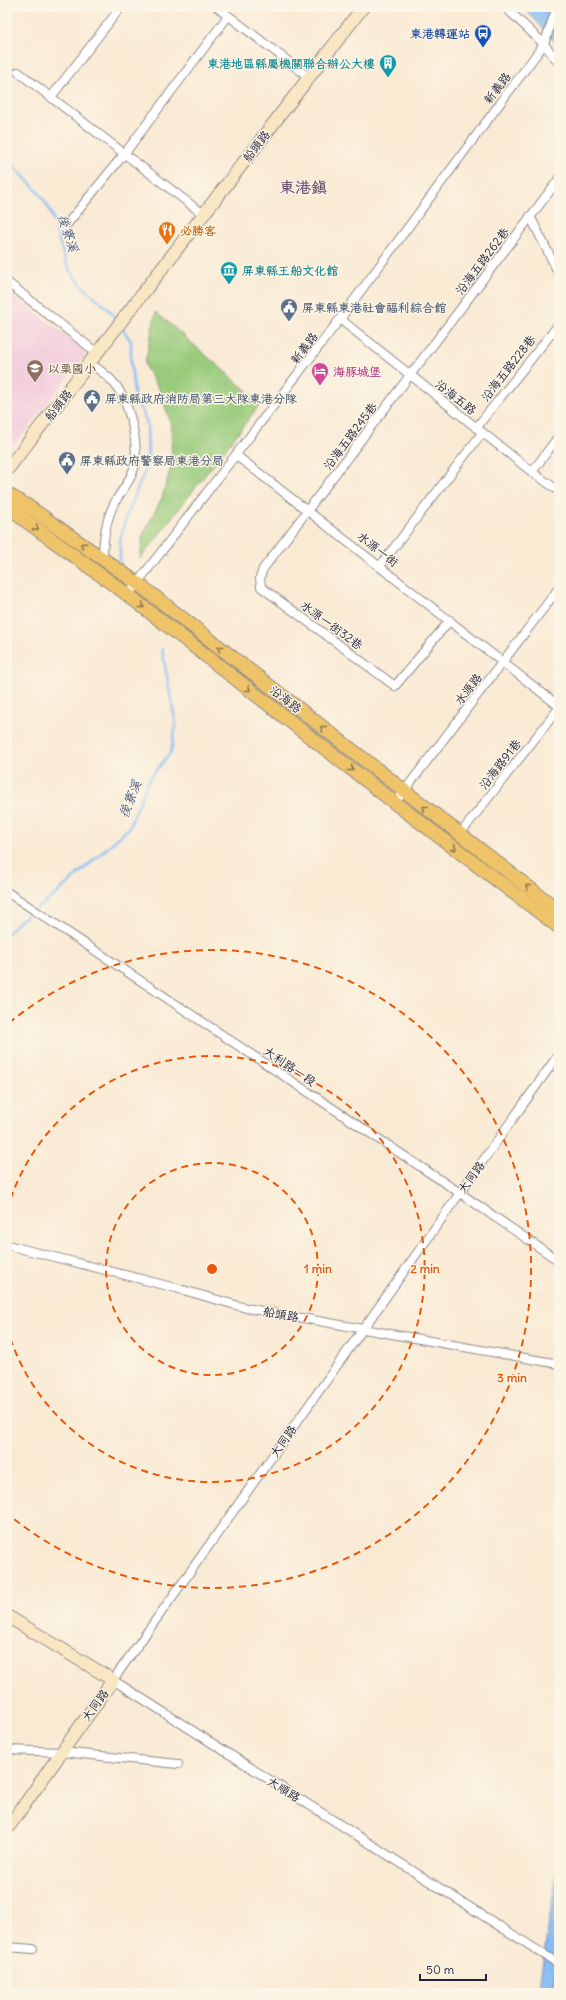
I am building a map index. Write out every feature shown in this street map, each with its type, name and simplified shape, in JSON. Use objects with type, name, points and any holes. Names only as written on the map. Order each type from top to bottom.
[{"type":"main road","name":"船頭路","points":[[7,470],[97,352],[133,308],[203,214],[310,78],[363,7]]},
{"type":"main road","name":"沿海路","points":[[7,494],[26,505],[138,583],[559,911]]},
{"type":"main road","points":[[7,502],[22,518],[128,595]]},
{"type":"main road","name":"沿海路","points":[[128,595],[559,927]]},
{"type":"main road","name":"大順路","points":[[7,1616],[113,1680]]},
{"type":"main road","name":"大同路","points":[[7,1829],[113,1680]]},
{"type":"street","points":[[51,97],[121,7]]},
{"type":"street","points":[[217,7],[310,78]]},
{"type":"street","points":[[505,7],[544,44],[559,63]]},
{"type":"street","name":"新義路","points":[[128,595],[340,319],[544,44],[557,8]]},
{"type":"street","points":[[68,223],[125,153],[228,16]]},
{"type":"street","points":[[18,72],[203,214]]},
{"type":"street","name":"沿海五路262巷","points":[[410,376],[559,179]]},
{"type":"street","points":[[530,216],[559,274]]},
{"type":"street","points":[[7,282],[97,352]]},
{"type":"street","name":"沿海五路","points":[[340,319],[479,431],[559,491]]},
{"type":"street","name":"沿海五路228巷","points":[[380,566],[559,324]]},
{"type":"street","points":[[90,363],[106,374],[120,392],[132,420],[134,436],[135,464],[126,485],[114,504],[103,540],[103,559]]},
{"type":"street","name":"沿海五路245巷","points":[[309,511],[410,376]]},
{"type":"street","points":[[532,472],[559,436]]},
{"type":"street","name":"水源一街","points":[[236,456],[450,620],[559,707]]},
{"type":"street","name":"水源一街32巷","points":[[309,511],[263,569],[260,578],[261,587],[395,686],[450,620]]},
{"type":"street","name":"水源路","points":[[395,802],[504,662],[559,588]]},
{"type":"street","name":"沿海路91巷","points":[[460,834],[559,707]]},
{"type":"street","name":"大利路一段","points":[[7,892],[460,1193],[559,1261]]},
{"type":"street","name":"大同路","points":[[113,1680],[559,1054]]},
{"type":"street","name":"船頭路","points":[[7,1245],[246,1308],[559,1364]]},
{"type":"street","name":"大順路","points":[[113,1680],[559,1964]]},
{"type":"street","points":[[7,1750],[62,1752],[178,1764]]},
{"type":"street","points":[[7,1947],[32,1949]]},
{"type":"shaded area","name":"以栗國小","points":[[7,291],[88,352],[7,455]]},
{"type":"green space","points":[[156,312],[261,403],[140,559],[143,535],[162,498],[172,464],[171,423],[159,389],[146,368],[145,363]]},
{"type":"water","points":[[523,7],[550,7],[559,16],[559,46]]},
{"type":"water","points":[[559,1859],[559,1951],[552,1993],[538,1993]]},
{"type":"waterway","name":"後寮溪","points":[[7,40],[9,41],[7,63]]},
{"type":"waterway","name":"後寮溪","points":[[7,160],[30,183],[46,203],[55,224],[63,256],[70,270],[81,284],[107,308],[118,321]]},
{"type":"waterway","points":[[120,564],[120,541],[126,517],[148,463],[147,422],[134,394],[131,363],[131,341],[121,327]]},
{"type":"waterway","name":"後寮溪","points":[[36,909],[54,896],[129,828],[149,779],[171,752],[176,725],[162,649]]},
{"type":"waterway","name":"後寮溪","points":[[7,934],[18,922],[32,912]]},
{"type":"place","name":"東港轉運站","points":[[483,48]]},
{"type":"place","name":"東港地區縣屬機關聯合辦公大樓","points":[[388,78]]},
{"type":"place","name":"必勝客","points":[[167,245]]},
{"type":"place","name":"屏東縣王船文化館","points":[[229,285]]},
{"type":"place","name":"屏東縣東港社會福利綜合館","points":[[289,322]]},
{"type":"place","name":"以栗國小","points":[[35,383]]},
{"type":"place","name":"海豚城堡","points":[[320,386]]},
{"type":"place","name":"屏東縣政府消防局第三大隊東港分隊","points":[[92,413]]},
{"type":"place","name":"屏東縣政府警察局東港分局","points":[[67,475]]},
{"type":"district","name":"東港鎮","points":[[303,187]]}]
